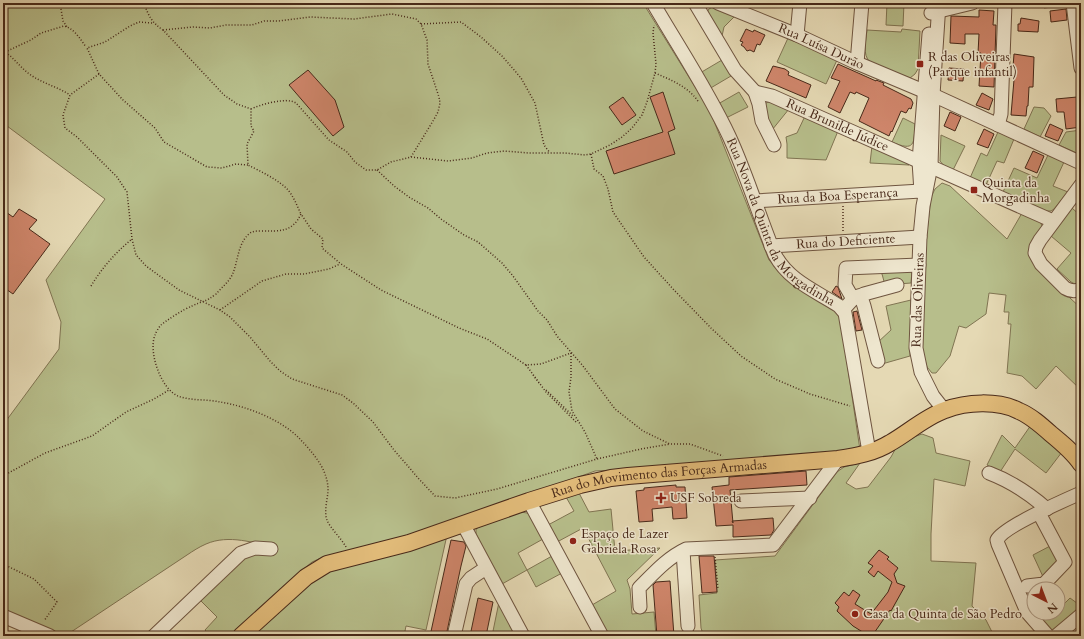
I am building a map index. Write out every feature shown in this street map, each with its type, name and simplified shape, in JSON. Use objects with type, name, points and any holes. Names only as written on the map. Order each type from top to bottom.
[{"type":"main road","name":"Rua do Movimento das Forças Armadas","points":[[241,636],[306,577],[327,564],[409,543],[529,501],[580,485],[611,478],[838,459],[869,452],[889,444],[932,416],[944,410],[967,405],[980,404],[1010,406],[1039,424],[1067,448],[1081,464]]},
{"type":"street","name":"Rua Nova da Quinta da Morgadinha","points":[[653,3],[715,108],[738,158],[771,246],[780,264],[791,276],[843,310],[846,318],[869,452]]},
{"type":"street","points":[[695,3],[735,70],[755,92],[760,104],[762,123],[774,145]]},
{"type":"street","name":"Rua Luísa Durão","points":[[718,3],[734,6],[857,63],[928,93],[1081,163]]},
{"type":"street","points":[[797,35],[800,3]]},
{"type":"street","points":[[857,63],[862,3]]},
{"type":"street","points":[[935,7],[972,3]]},
{"type":"street","points":[[998,125],[1001,114],[1005,3]]},
{"type":"street","points":[[1073,3],[1081,68]]},
{"type":"street","name":"Rua das Oliveiras","points":[[923,206],[919,161],[928,93],[935,7]]},
{"type":"street","name":"Rua Brunilde Júdice","points":[[755,92],[772,96],[919,161]]},
{"type":"street","name":"Rua das Oliveiras","points":[[928,93],[931,166],[923,206],[920,236],[916,348],[921,372],[933,396],[944,410]]},
{"type":"street","points":[[919,161],[1053,221]]},
{"type":"street","points":[[1081,185],[1053,221],[1036,247],[1034,253],[1041,264],[1065,288],[1070,290],[1081,289]]},
{"type":"street","name":"Rua da Boa Esperança","points":[[755,201],[921,191]]},
{"type":"street","name":"Rua do Deficiente","points":[[771,246],[920,236]]},
{"type":"street","points":[[878,361],[862,300],[856,297],[845,285],[846,268],[919,265]]},
{"type":"street","points":[[843,310],[856,297],[897,285]]},
{"type":"street","points":[[640,607],[639,588],[666,562],[676,554],[686,549],[773,545],[838,459]]},
{"type":"street","points":[[989,473],[1002,479],[1038,501],[1065,562],[1047,581]]},
{"type":"street","points":[[1048,636],[1027,612],[997,540],[1003,532],[1081,493]]},
{"type":"street","points":[[741,501],[810,498]]},
{"type":"street","points":[[529,501],[602,636]]},
{"type":"street","points":[[463,524],[523,636]]},
{"type":"street","points":[[154,636],[241,554],[255,548],[271,550]]},
{"type":"street","points":[[683,551],[688,626]]},
{"type":"street","points":[[454,636],[466,584],[474,575],[489,572]]},
{"type":"street","points":[[462,636],[473,587],[489,572]]},
{"type":"street","points":[[1056,636],[1081,615]]},
{"type":"street","points":[[3,616],[50,636]]},
{"type":"path","points":[[60,3],[63,21],[87,48],[99,74],[123,100],[155,128],[164,142],[207,167],[222,168],[236,164],[248,165],[259,170],[288,189],[311,229],[323,238],[322,248],[341,264],[381,290],[487,339],[526,365],[546,392],[578,423],[585,432],[597,460]]},
{"type":"path","points":[[144,3],[146,12],[153,23],[163,30],[224,94],[237,104],[251,109],[258,106],[290,100],[296,103],[329,140],[347,152],[355,162],[366,170],[378,170],[391,162],[411,157],[448,161],[472,158],[487,153],[504,150],[529,153],[591,154],[610,146],[632,128],[642,115],[647,102],[656,64],[652,33],[654,25],[660,15]]},
{"type":"path","points":[[163,30],[193,27],[210,28],[226,25],[252,25],[264,21],[278,21],[310,17],[354,19],[392,14],[416,19],[421,24],[427,40],[428,64],[440,103],[438,112],[411,157]]},
{"type":"path","points":[[87,48],[105,42],[139,22],[153,23]]},
{"type":"path","points":[[421,24],[461,22],[481,37],[502,56],[521,78],[535,103],[544,145],[550,153]]},
{"type":"path","points":[[67,27],[41,33],[31,40],[4,52],[28,73],[70,95]]},
{"type":"path","points":[[655,73],[677,82],[699,102]]},
{"type":"path","points":[[99,74],[70,95],[63,115],[65,128],[77,137],[117,176],[127,192],[132,239],[136,255],[146,266],[179,290],[220,310],[239,326],[280,372],[304,384],[342,395],[353,403],[373,422],[394,450],[435,496],[455,498],[497,489],[597,460],[641,449],[670,444],[690,444],[727,457]]},
{"type":"path","points":[[248,165],[247,144],[254,131],[251,126],[251,109]]},
{"type":"path","points":[[591,154],[594,169],[602,176],[608,189],[613,212],[644,257],[711,328],[741,356],[775,379],[810,394],[844,405],[861,408]]},
{"type":"path","points":[[378,170],[394,186],[428,208],[464,235],[478,242],[502,263],[547,320],[557,336],[605,394],[615,409],[643,431],[670,444]]},
{"type":"path","points":[[301,214],[296,224],[288,229],[277,231],[254,231],[249,233],[240,249],[232,274],[228,281],[214,295],[204,302],[192,305],[160,326],[152,345],[156,368],[169,390],[178,396],[220,402],[250,409],[278,423],[297,437],[314,454],[323,468],[328,486],[327,521],[342,540],[350,558]]},
{"type":"path","points":[[91,286],[112,258],[132,239]]},
{"type":"path","points":[[220,310],[262,281],[286,274],[304,274],[329,269],[341,264]]},
{"type":"path","points":[[526,365],[541,364],[572,353]]},
{"type":"path","points":[[572,353],[569,392],[572,411],[578,423]]},
{"type":"path","points":[[526,365],[537,382],[576,418]]},
{"type":"path","points":[[3,476],[45,453],[92,436],[126,412],[169,390]]},
{"type":"path","points":[[715,548],[718,589]]},
{"type":"path","points":[[3,564],[34,579],[57,602],[38,630]]},
{"type":"green space","points":[[3,3],[643,3],[710,111],[769,260],[789,282],[833,307],[840,315],[860,450],[830,458],[595,471],[414,537],[321,558],[312,562],[234,636],[210,636],[205,630],[217,617],[199,599],[242,558],[277,548],[242,540],[215,541],[206,544],[65,636],[3,610],[3,425],[59,349],[61,322],[46,280],[105,199],[3,123]]},
{"type":"green space","points":[[887,3],[904,3],[903,26],[886,25]]},
{"type":"green space","points":[[1043,3],[1069,3],[1069,5],[1044,8]]},
{"type":"green space","points":[[713,6],[735,16],[724,27],[722,36],[708,13],[708,10]]},
{"type":"green space","points":[[902,29],[920,31],[918,69],[910,78],[870,62],[865,51],[867,30],[901,32]]},
{"type":"green space","points":[[788,38],[837,60],[826,84],[777,62]]},
{"type":"green space","points":[[722,60],[731,76],[709,89],[700,73]]},
{"type":"green space","points":[[739,92],[748,107],[726,118],[718,104]]},
{"type":"green space","points":[[769,101],[789,109],[772,130],[767,122],[765,104]]},
{"type":"green space","points":[[1034,107],[1044,108],[1051,116],[1040,137],[1024,129]]},
{"type":"green space","points":[[805,116],[838,131],[826,160],[787,158],[786,137],[797,133]]},
{"type":"green space","points":[[903,118],[915,124],[913,141],[909,146],[892,142]]},
{"type":"green space","points":[[1081,130],[1081,155],[1059,145],[1066,132]]},
{"type":"green space","points":[[998,132],[1014,139],[1004,163],[997,161],[986,185],[970,178],[981,153],[987,156]]},
{"type":"green space","points":[[941,135],[965,146],[953,170],[945,167],[940,161]]},
{"type":"green space","points":[[872,146],[905,162],[909,165],[870,163]]},
{"type":"green space","points":[[1048,155],[1064,162],[1053,186],[1068,192],[1054,209],[1051,211],[1045,211],[1003,192],[1014,168],[1037,178]]},
{"type":"green space","points":[[942,183],[950,186],[1007,239],[1022,213],[1040,221],[1042,226],[1030,257],[1038,269],[1081,308],[1081,390],[1056,366],[1036,389],[1022,376],[1007,373],[1011,324],[1008,324],[1009,312],[1004,312],[1006,295],[989,293],[986,314],[966,328],[959,326],[950,356],[936,373],[932,373],[927,367],[922,350],[926,240],[931,197],[935,189]]},
{"type":"green space","points":[[1072,208],[1081,216],[1081,280],[1075,284],[1057,269],[1071,253],[1051,236]]},
{"type":"green space","points":[[912,270],[911,283],[885,285],[882,274],[879,272]]},
{"type":"green space","points":[[911,300],[910,356],[882,364],[877,343],[891,330],[886,306]]},
{"type":"green space","points":[[1031,425],[1062,452],[1046,473],[1015,449],[1000,472],[987,465],[1002,435],[1015,448]]},
{"type":"green space","points":[[922,434],[933,438],[936,453],[970,461],[965,486],[934,479],[931,561],[976,563],[972,606],[986,620],[992,632],[989,636],[712,636],[712,634],[703,634],[701,628],[699,595],[717,593],[715,560],[775,556],[837,472],[844,467],[860,463],[846,483],[856,489],[868,487],[891,457],[897,446],[908,439]]},
{"type":"green space","points":[[579,493],[589,512],[611,509],[615,551],[660,548],[627,580],[630,589],[632,614],[654,612],[656,636],[608,636],[592,605],[616,591],[583,528],[557,542],[548,525],[574,511],[566,497]]},
{"type":"green space","points":[[521,512],[530,515],[543,539],[518,553],[527,570],[502,584],[476,534],[476,529]]},
{"type":"green space","points":[[447,535],[426,630],[406,626],[404,636],[249,636],[322,572]]},
{"type":"green space","points":[[1052,545],[1062,563],[1045,581],[1033,555]]},
{"type":"green space","points":[[552,556],[562,573],[536,587],[527,570]]},
{"type":"green space","points":[[1070,598],[1081,606],[1081,608],[1066,620],[1066,602]]},
{"type":"green space","points":[[499,602],[518,636],[492,636]]},
{"type":"green space","points":[[1040,621],[1065,621],[1051,633],[1039,622]]},
{"type":"building","points":[[1066,9],[1067,20],[1051,22],[1050,11]]},
{"type":"building","points":[[979,10],[994,11],[993,25],[996,25],[994,87],[979,86],[981,53],[978,53],[979,34],[965,34],[965,44],[950,43],[951,16],[979,17]]},
{"type":"building","points":[[1021,18],[1039,21],[1038,32],[1018,31],[1018,24],[1020,24]]},
{"type":"building","points":[[746,29],[753,32],[754,30],[765,35],[760,45],[757,44],[754,52],[750,50],[747,51],[741,45],[743,42],[740,41]]},
{"type":"building","points":[[1014,54],[1034,57],[1033,87],[1029,87],[1026,116],[1011,115],[1015,68],[1013,67]]},
{"type":"building","points":[[838,64],[876,81],[884,83],[883,85],[911,99],[913,103],[911,109],[909,108],[906,113],[901,111],[889,136],[859,121],[869,98],[856,92],[855,94],[850,92],[840,113],[828,107],[840,81],[831,78]]},
{"type":"building","points":[[773,66],[785,69],[789,72],[788,75],[811,85],[806,98],[766,81]]},
{"type":"building","points":[[949,68],[964,69],[963,81],[948,80]]},
{"type":"building","points":[[308,70],[335,100],[344,127],[333,136],[289,85]]},
{"type":"building","points":[[663,92],[675,129],[668,132],[675,154],[614,174],[606,151],[663,132],[650,97]]},
{"type":"building","points":[[982,93],[993,99],[989,110],[976,105]]},
{"type":"building","points":[[623,97],[636,115],[622,125],[609,107]]},
{"type":"building","points":[[1077,97],[1079,115],[1081,114],[1081,127],[1066,129],[1064,112],[1057,112],[1056,99]]},
{"type":"building","points":[[950,112],[961,117],[955,131],[944,126]]},
{"type":"building","points":[[1050,124],[1063,130],[1058,141],[1045,136]]},
{"type":"building","points":[[984,129],[994,134],[988,148],[977,144]]},
{"type":"building","points":[[1033,151],[1044,156],[1037,173],[1025,168]]},
{"type":"building","points":[[19,209],[37,220],[29,229],[50,244],[13,294],[3,287],[3,210],[13,217]]},
{"type":"building","points":[[836,286],[838,287],[842,299],[832,292]]},
{"type":"building","points":[[857,311],[862,330],[856,331],[853,312]]},
{"type":"building","points":[[806,471],[807,485],[730,490],[733,521],[773,518],[774,530],[771,535],[733,537],[733,525],[716,526],[712,487],[729,485],[729,477]]},
{"type":"building","points":[[676,485],[676,487],[685,487],[687,518],[673,519],[672,507],[652,509],[653,521],[639,522],[636,491],[644,490],[644,488]]},
{"type":"building","points":[[451,540],[464,542],[466,546],[446,636],[430,636]]},
{"type":"building","points":[[879,550],[889,557],[887,559],[898,568],[894,574],[897,583],[905,586],[891,611],[890,610],[872,636],[869,636],[853,626],[837,611],[839,607],[835,603],[844,592],[849,596],[853,590],[860,595],[855,604],[871,614],[888,592],[892,582],[878,571],[874,577],[868,572],[873,566],[868,563]]},
{"type":"building","points":[[699,556],[714,556],[717,592],[702,593]]},
{"type":"building","points":[[670,581],[674,636],[657,636],[653,585],[656,582]]},
{"type":"building","points":[[478,598],[493,602],[486,636],[470,636]]},
{"type":"place","name":"R das Oliveiras (Parque infantil)","points":[[920,64]]},
{"type":"place","name":"Quinta da Morgadinha","points":[[974,190]]},
{"type":"place","name":"USF Sobreda","points":[[661,498]]},
{"type":"place","name":"Espaço de Lazer Gabriela Rosa","points":[[573,541]]},
{"type":"place","name":"Casa da Quinta de São Pedro","points":[[855,614]]}]
